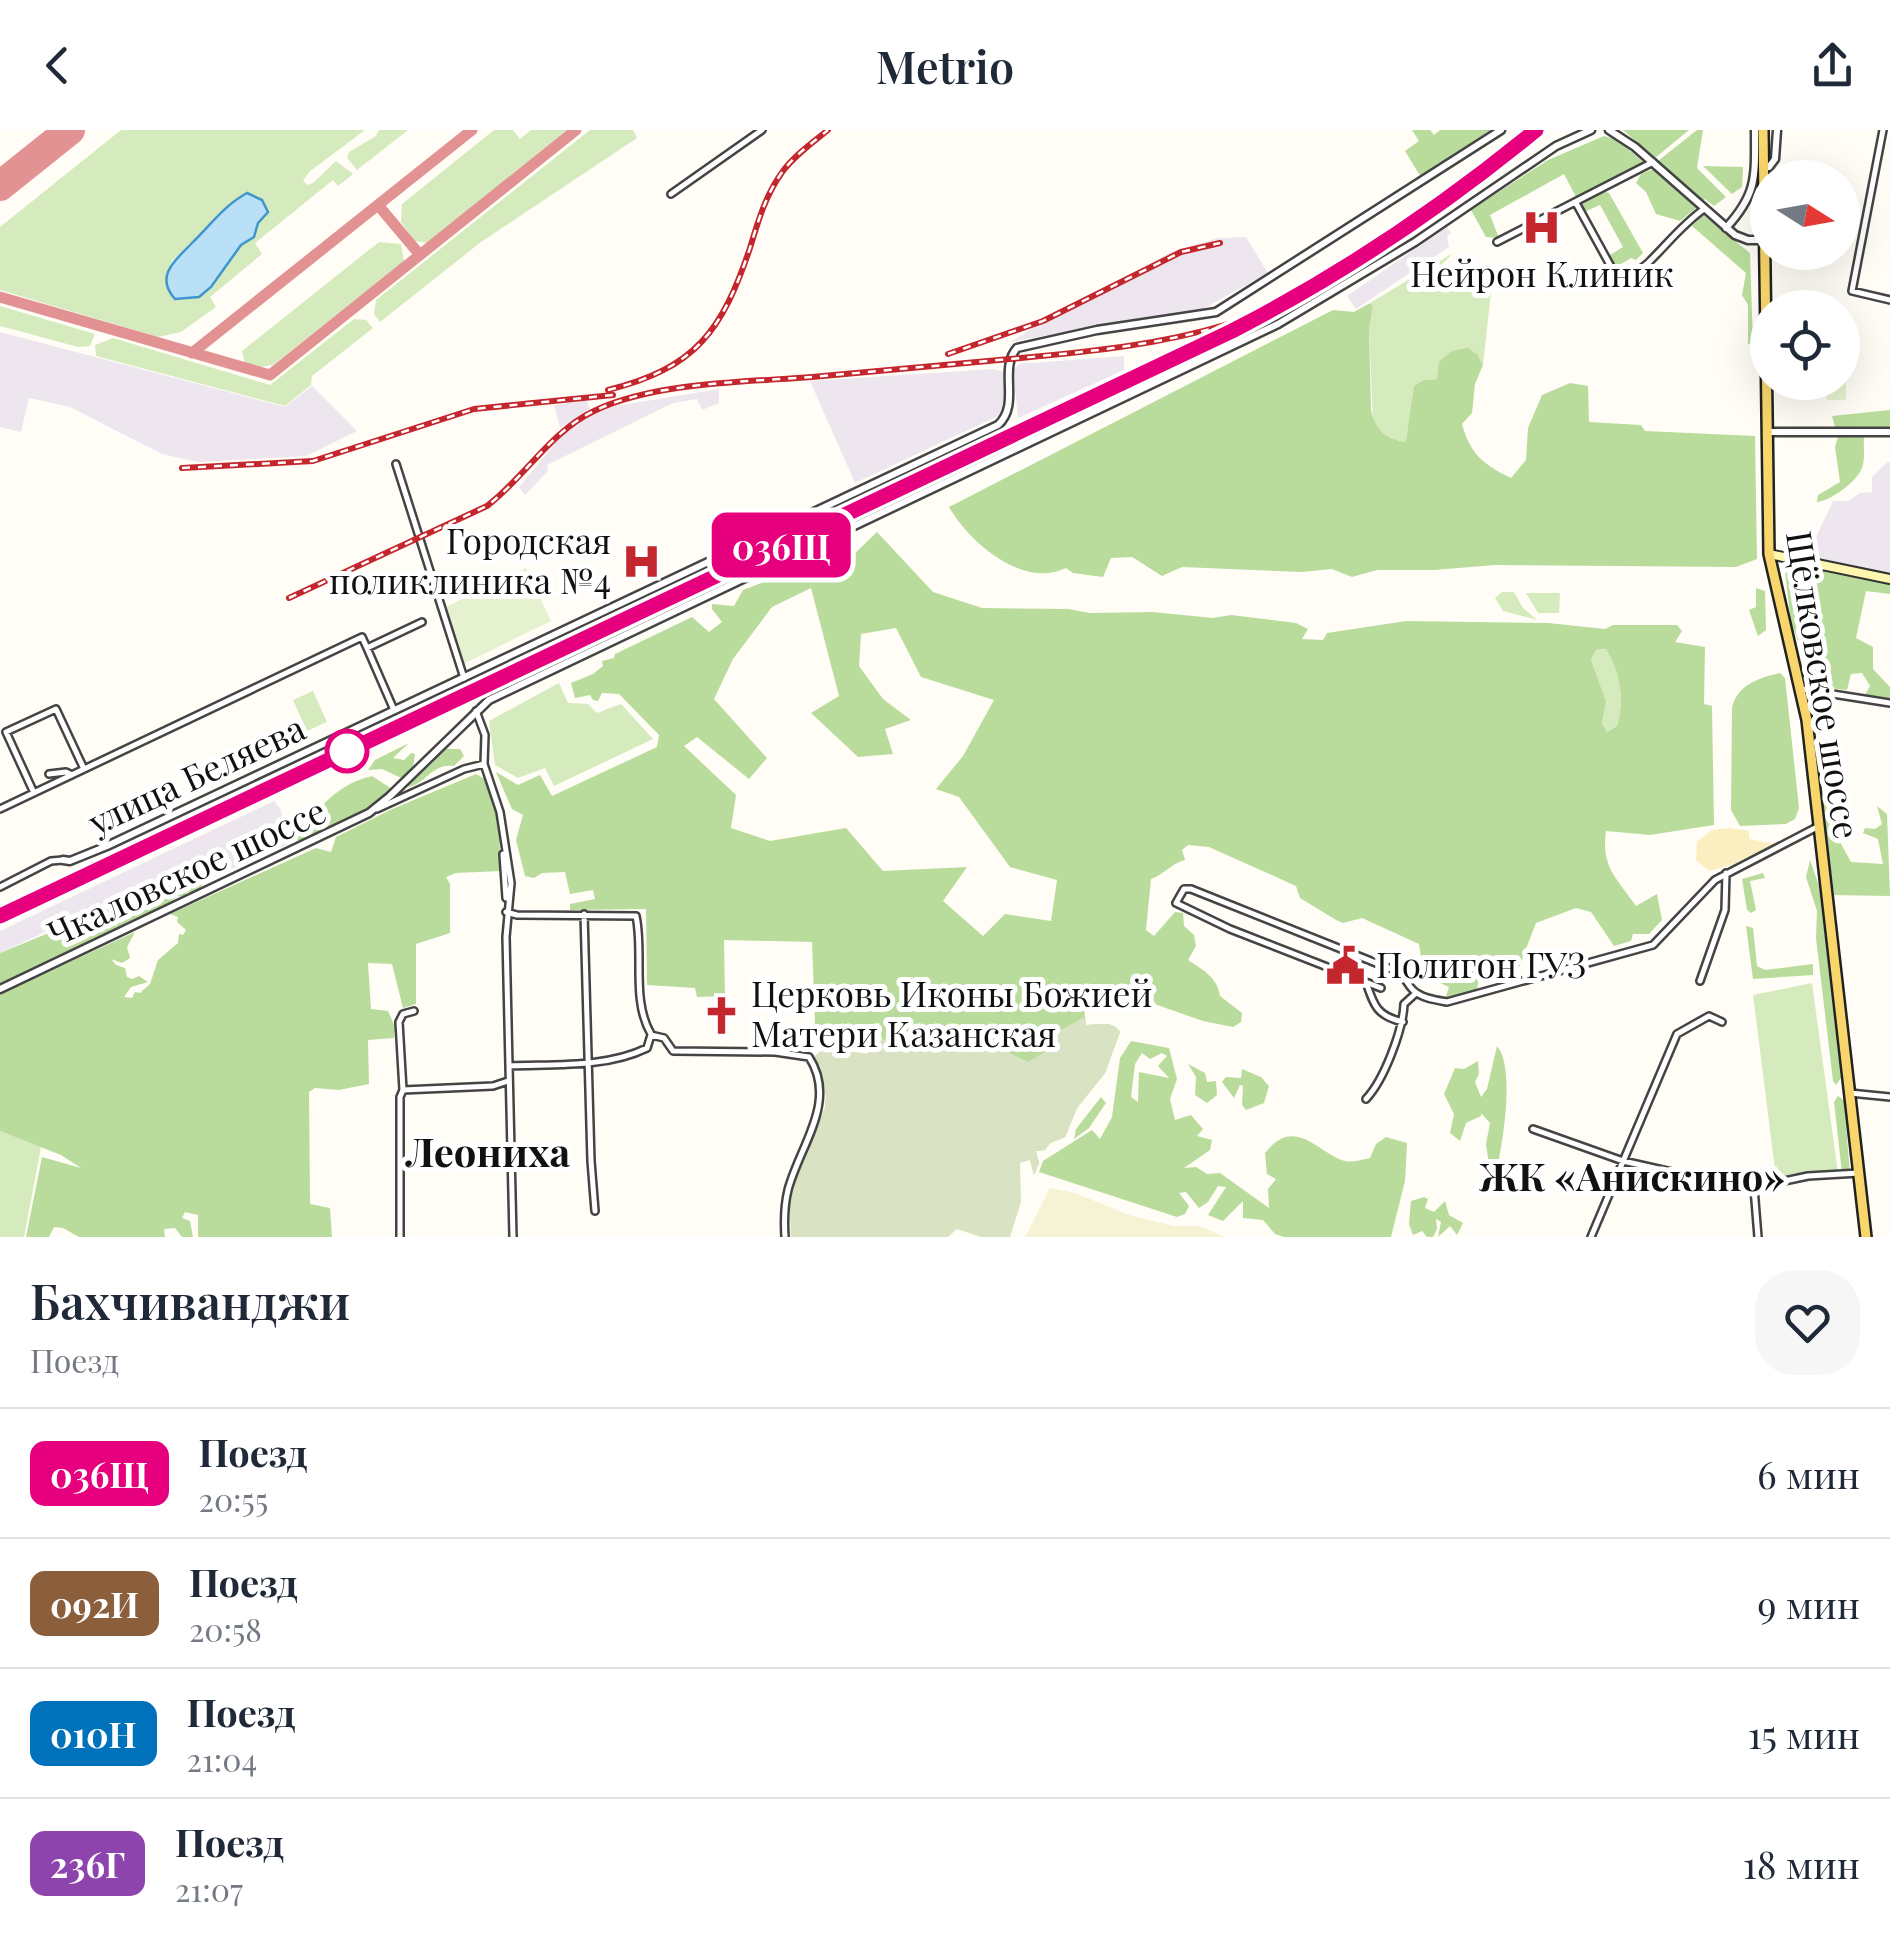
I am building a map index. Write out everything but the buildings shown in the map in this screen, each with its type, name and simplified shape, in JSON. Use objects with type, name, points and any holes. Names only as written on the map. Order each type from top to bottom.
[{"type":"main road","name":"Щёлковское шоссе","points":[[1766,130],[1768,160]]},
{"type":"main road","name":"Щёлковское шоссе","points":[[1765,160],[1766,130]]},
{"type":"main road","name":"Щёлковское шоссе","points":[[1767,270],[1769,554],[1802,689],[1866,1237]]},
{"type":"main road","points":[[1769,554],[1890,579]]},
{"type":"street","points":[[671,194],[762,130]]},
{"type":"street","name":"улица Беляева","points":[[0,886],[52,860],[70,861],[107,846],[872,488],[998,425],[1007,415],[1014,350],[1125,325],[1216,312],[1501,130]]},
{"type":"street","name":"Чкаловское шоссе","points":[[0,989],[369,813],[489,700],[1278,324],[1415,242],[1574,137],[1591,130]]},
{"type":"street","points":[[1609,130],[1653,162],[1704,209],[1730,223],[1735,235],[1750,238]]},
{"type":"street","points":[[1730,223],[1753,189],[1755,130]]},
{"type":"street","points":[[1775,160],[1777,130]]},
{"type":"street","points":[[1884,130],[1852,291],[1890,300]]},
{"type":"street","points":[[1498,242],[1653,162]]},
{"type":"street","points":[[1576,202],[1621,285],[1630,273],[1653,258],[1675,231],[1704,209]]},
{"type":"street","points":[[1767,432],[1890,432]]},
{"type":"street","points":[[396,464],[464,678]]},
{"type":"street","points":[[368,648],[422,622]]},
{"type":"street","points":[[0,809],[362,637],[395,711]]},
{"type":"street","points":[[1802,689],[1890,703]]},
{"type":"street","points":[[34,793],[6,732],[56,708],[84,769]]},
{"type":"street","points":[[475,710],[486,744],[484,764],[500,812],[511,882],[506,908],[512,1237]]},
{"type":"street","points":[[369,813],[464,769],[484,764]]},
{"type":"street","points":[[49,774],[72,775]]},
{"type":"street","points":[[400,787],[406,796]]},
{"type":"street","points":[[1382,988],[1230,929],[1176,903],[1184,889],[1191,890],[1396,970],[1418,993],[1447,1002],[1653,946],[1701,891],[1726,872],[1819,826]]},
{"type":"street","points":[[1700,981],[1722,925],[1726,872]]},
{"type":"street","points":[[506,908],[517,915],[638,918],[641,996],[651,1035],[647,1048],[588,1064],[509,1066]]},
{"type":"street","points":[[584,914],[595,1212]]},
{"type":"street","points":[[1366,982],[1375,1010],[1386,1018],[1404,1022]]},
{"type":"street","points":[[1366,1099],[1378,1086],[1404,1022],[1406,999],[1418,993]]},
{"type":"street","points":[[400,1237],[403,1090],[399,1022],[403,1014],[414,1012]]},
{"type":"street","points":[[1591,1237],[1677,1034],[1709,1016],[1722,1022]]},
{"type":"street","points":[[651,1035],[664,1038],[673,1052],[776,1052],[809,1057],[816,1068],[821,1107],[788,1190],[785,1237]]},
{"type":"street","points":[[403,1090],[493,1086],[508,1081]]},
{"type":"street","points":[[1850,1094],[1889,1096]]},
{"type":"street","points":[[1533,1129],[1623,1161],[1754,1188],[1808,1176],[1859,1174]]},
{"type":"street","points":[[1754,1188],[1758,1237]]},
{"type":"shaded area","points":[[1447,227],[1451,233],[1447,236],[1449,247],[1356,309],[1347,296]]},
{"type":"shaded area","points":[[1246,237],[1268,273],[1199,311],[1011,342],[1171,252],[1218,238]]},
{"type":"shaded area","points":[[0,332],[285,407],[312,386],[357,431],[306,456],[198,462],[162,454],[70,407],[29,398],[21,432],[0,427]]},
{"type":"shaded area","points":[[1124,356],[1124,370],[1018,418],[1013,370],[1019,364]]},
{"type":"shaded area","points":[[993,369],[1005,372],[1007,393],[1000,415],[855,483],[810,381]]},
{"type":"shaded area","points":[[719,389],[719,403],[702,410],[697,399],[673,403],[547,465],[548,471],[525,495],[519,487],[562,435],[594,414],[616,406]]},
{"type":"shaded area","points":[[586,400],[590,409],[560,428],[554,405]]},
{"type":"shaded area","points":[[1887,462],[1890,574],[1807,556],[1833,501],[1848,501],[1860,493],[1872,492],[1872,477]]},
{"type":"shaded area","points":[[274,801],[281,810],[284,831],[291,843],[201,882],[192,864],[0,953],[0,931]]},
{"type":"shaded area","points":[[1050,1188],[1075,1193],[1129,1215],[1174,1226],[1199,1226],[1225,1237],[1025,1237]]},
{"type":"green space","points":[[121,130],[365,130],[309,172],[303,181],[308,185],[314,182],[336,161],[353,174],[338,186],[333,180],[255,243],[262,254],[210,297],[216,307],[181,332],[158,337],[0,290],[0,227]],"holes":[[[234,201],[268,213],[258,223],[254,237],[241,244],[216,281],[198,297],[166,281],[172,261]]]},
{"type":"green space","points":[[379,130],[408,130],[357,170],[347,158],[349,152],[376,136]]},
{"type":"green space","points":[[494,130],[513,130],[520,139],[531,130],[567,130],[427,243],[415,241],[401,222],[402,204]]},
{"type":"green space","points":[[590,130],[633,130],[637,138],[481,242],[380,322],[374,314],[376,300]]},
{"type":"green space","points":[[1412,130],[1430,130],[1434,135],[1440,130],[1493,130],[1422,179],[1405,151],[1419,141]]},
{"type":"green space","points":[[1623,130],[1689,130],[1655,158]]},
{"type":"green space","points":[[1697,130],[1703,130],[1697,168],[1726,197],[1714,206],[1705,199],[1702,202],[1658,161]]},
{"type":"green space","points":[[1604,136],[1618,140],[1645,164],[1577,199],[1564,174],[1490,215],[1499,238],[1486,237],[1471,210],[1548,160]]},
{"type":"green space","points":[[1703,166],[1743,167],[1742,187],[1732,194]]},
{"type":"green space","points":[[1656,170],[1696,208],[1680,221],[1656,214],[1646,192],[1636,183],[1641,174]]},
{"type":"green space","points":[[1606,192],[1643,253],[1616,267],[1610,255],[1623,247],[1600,205],[1584,212],[1579,203]]},
{"type":"green space","points":[[1703,215],[1750,253],[1750,344],[1748,305],[1742,295],[1746,273],[1692,226]]},
{"type":"green space","points":[[379,242],[401,244],[404,261],[273,365],[245,363],[242,351]]},
{"type":"green space","points":[[1453,253],[1432,275],[1463,290],[1491,292],[1483,365],[1478,355],[1437,379],[1424,380],[1407,442],[1397,440],[1373,422],[1370,303]]},
{"type":"green space","points":[[1370,303],[1371,409],[1378,427],[1393,438],[1406,442],[1414,386],[1437,379],[1439,362],[1452,351],[1468,348],[1483,365],[1475,384],[1472,413],[1462,424],[1465,434],[1479,457],[1511,478],[1526,460],[1528,428],[1542,395],[1570,383],[1588,386],[1589,422],[1641,425],[1645,431],[1755,436],[1757,559],[1736,567],[1495,565],[1377,570],[1352,577],[1332,569],[1302,572],[1182,567],[1162,576],[1132,557],[1111,558],[1103,577],[1073,573],[1066,568],[1049,573],[1015,567],[983,547],[949,507],[1333,310],[1354,312]]},
{"type":"green space","points":[[0,306],[95,334],[90,346],[78,347],[0,326]]},
{"type":"green space","points":[[354,319],[366,320],[373,328],[312,376],[311,385],[285,406],[96,356],[95,345],[113,338],[270,385]]},
{"type":"green space","points":[[1890,410],[1890,429],[1836,430],[1832,416]]},
{"type":"green space","points":[[1838,437],[1864,437],[1863,466],[1842,490],[1817,502],[1818,495],[1840,482],[1835,447]]},
{"type":"green space","points":[[877,532],[933,592],[982,608],[1153,612],[1213,618],[1231,615],[1296,623],[1308,629],[1302,639],[1323,640],[1327,633],[1406,621],[1548,623],[1605,629],[1613,625],[1677,625],[1682,631],[1675,642],[1705,647],[1704,704],[1712,706],[1714,825],[1650,835],[1606,831],[1608,863],[1636,906],[1657,894],[1662,920],[1649,934],[1633,934],[1631,941],[1614,946],[1591,912],[1576,908],[1536,923],[1519,967],[1506,973],[1479,974],[1477,991],[1445,999],[1449,987],[1436,981],[1438,972],[1421,957],[1419,944],[1362,918],[1343,923],[1336,920],[1300,898],[1296,886],[1209,847],[1188,845],[1182,850],[1185,860],[1151,879],[1146,930],[1154,936],[1175,912],[1183,913],[1184,926],[1194,935],[1196,946],[1188,960],[1208,975],[1220,996],[1242,1013],[1241,1022],[1233,1027],[1203,1021],[1143,1000],[1136,1002],[1100,992],[1073,1000],[1084,1008],[1086,1025],[1109,1025],[1120,1032],[1105,1073],[1077,1108],[1065,1137],[1050,1143],[1045,1150],[1036,1151],[1039,1163],[1034,1175],[1030,1160],[1010,1155],[960,1220],[791,1237],[790,1202],[825,1108],[826,1095],[815,1056],[826,1048],[867,1054],[882,1040],[879,1023],[847,1028],[815,1024],[812,942],[724,940],[725,996],[697,997],[695,988],[647,985],[646,909],[570,910],[570,904],[595,899],[593,890],[570,894],[565,872],[525,876],[516,840],[523,815],[512,809],[496,772],[518,785],[540,775],[552,796],[657,747],[659,735],[619,694],[602,693],[598,701],[590,695],[575,698],[571,683],[593,674],[603,666],[602,661],[692,617],[709,632],[722,622],[712,604],[734,606],[743,590],[787,573],[802,578],[817,572],[818,560],[839,550],[850,558]],"holes":[[[811,588],[839,696],[811,713],[858,757],[893,754],[885,729],[911,720],[883,699],[859,666],[861,634],[896,628],[921,677],[994,700],[963,756],[936,789],[959,797],[1010,867],[1057,880],[1051,921],[1005,914],[983,936],[943,901],[967,867],[883,871],[846,828],[770,841],[731,828],[736,795],[684,746],[697,737],[749,779],[767,758],[714,699],[733,659],[772,607]],[[1606,649],[1618,676],[1621,696],[1617,726],[1607,732],[1602,723],[1606,701],[1591,660],[1596,650]]]},
{"type":"green space","points":[[1802,562],[1801,586],[1816,587],[1811,566],[1890,583],[1890,594],[1866,591],[1856,638],[1873,647],[1873,669],[1890,687],[1890,700],[1865,695],[1870,686],[1862,673],[1851,674],[1847,690],[1811,686],[1814,680],[1791,623],[1784,563]]},
{"type":"green space","points":[[526,568],[551,621],[465,663],[446,607]]},
{"type":"green space","points":[[1756,588],[1765,591],[1766,630],[1758,636],[1749,610],[1756,607]]},
{"type":"green space","points":[[1502,592],[1514,592],[1523,608],[1537,620],[1503,611],[1495,598]]},
{"type":"green space","points":[[1526,593],[1560,593],[1559,613],[1538,613]]},
{"type":"green space","points":[[1607,649],[1621,696],[1617,726],[1607,732],[1602,723],[1606,701],[1591,660],[1596,650]]},
{"type":"green space","points":[[1780,673],[1785,678],[1799,808],[1795,819],[1786,824],[1740,826],[1731,810],[1732,708],[1744,688]]},
{"type":"green space","points":[[559,683],[568,703],[588,704],[597,713],[621,704],[653,739],[554,786],[545,768],[518,778],[495,765],[489,721]]},
{"type":"green space","points":[[313,691],[327,722],[307,731],[293,700]]},
{"type":"green space","points":[[409,743],[393,758],[404,760],[415,754],[413,768],[401,778],[382,769],[368,770],[375,760]]},
{"type":"green space","points":[[446,749],[460,749],[464,756],[454,766],[440,768],[407,787]]},
{"type":"green space","points":[[476,774],[488,781],[498,812],[501,871],[446,877],[450,884],[450,933],[416,944],[416,1004],[403,1008],[392,964],[368,963],[371,1009],[388,1011],[395,1027],[394,1038],[368,1040],[369,1084],[339,1090],[315,1088],[309,1092],[310,1204],[330,1208],[332,1237],[198,1237],[198,1215],[185,1212],[182,1218],[190,1221],[193,1237],[182,1237],[175,1228],[164,1229],[165,1237],[79,1237],[54,1227],[49,1237],[26,1237],[42,1157],[81,1168],[61,1155],[0,1131],[0,994],[135,932],[127,947],[130,958],[122,963],[111,959],[125,968],[127,977],[139,976],[148,982],[131,987],[124,997],[132,998],[150,984],[158,960],[178,943],[179,934],[186,930],[177,922],[178,917],[170,914],[316,848],[331,852],[336,837]]},
{"type":"green space","points":[[372,776],[392,789],[374,806],[297,840],[296,833],[330,798],[348,785]]},
{"type":"green space","points":[[1827,793],[1838,831],[1849,831],[1850,837],[1840,842],[1851,862],[1883,864],[1878,839],[1863,833],[1865,828],[1875,829],[1882,824],[1877,806],[1887,814],[1890,896],[1834,895],[1822,800]]},
{"type":"green space","points":[[1810,860],[1819,886],[1841,1078],[1836,1085],[1816,938],[1817,911],[1806,877]]},
{"type":"green space","points":[[188,866],[194,867],[202,886],[193,894],[178,896],[156,913],[153,910],[145,918],[141,916],[115,928],[111,935],[0,986],[0,953],[68,925],[70,920]]},
{"type":"green space","points":[[1763,873],[1765,878],[1750,881],[1756,910],[1751,913],[1747,910],[1742,879]]},
{"type":"green space","points":[[1746,926],[1753,928],[1757,966],[1765,970],[1813,964],[1813,975],[1753,979]]},
{"type":"green space","points":[[1812,983],[1838,1173],[1776,1177],[1753,995]]},
{"type":"green space","points":[[1084,1017],[1086,1025],[1109,1025],[1120,1032],[1105,1073],[1077,1108],[1065,1137],[1050,1143],[1045,1150],[1036,1151],[1039,1163],[1034,1175],[1030,1160],[1020,1163],[1021,1202],[1010,1237],[981,1237],[957,1229],[948,1237],[791,1237],[790,1202],[800,1162],[825,1108],[826,1095],[815,1056],[820,1052],[832,1049],[867,1054],[882,1040],[923,1031],[969,1038],[1028,1062],[1048,1050],[1056,1033]]},
{"type":"green space","points":[[1131,1041],[1169,1048],[1177,1079],[1170,1099],[1175,1120],[1191,1115],[1203,1129],[1197,1136],[1212,1140],[1210,1150],[1184,1168],[1220,1173],[1269,1208],[1268,1189],[1276,1179],[1267,1174],[1265,1153],[1276,1142],[1297,1137],[1351,1162],[1370,1158],[1376,1144],[1386,1137],[1407,1143],[1405,1181],[1391,1237],[1284,1237],[1275,1234],[1263,1220],[1243,1218],[1243,1201],[1223,1221],[1208,1215],[1226,1187],[1218,1186],[1199,1208],[1186,1192],[1179,1193],[1189,1206],[1185,1214],[1177,1217],[1039,1172],[1043,1161],[1092,1130],[1100,1139],[1112,1117],[1120,1058]],"holes":[[[1142,1053],[1150,1059],[1162,1053],[1167,1056],[1158,1066],[1169,1078],[1139,1072],[1138,1102],[1131,1097],[1135,1064]]]},
{"type":"green space","points":[[1497,1046],[1503,1057],[1507,1089],[1496,1174],[1490,1172],[1486,1144],[1490,1123],[1481,1113],[1466,1123],[1460,1141],[1450,1133],[1454,1114],[1444,1094],[1455,1068],[1464,1069],[1478,1061],[1475,1082],[1481,1097],[1487,1089]]},
{"type":"green space","points":[[1188,1064],[1205,1073],[1207,1082],[1216,1081],[1217,1095],[1207,1103],[1195,1095],[1196,1077]]},
{"type":"green space","points":[[1242,1069],[1261,1077],[1269,1086],[1264,1103],[1246,1110],[1242,1105],[1243,1086],[1234,1098],[1222,1082],[1226,1077],[1241,1078]]},
{"type":"green space","points":[[1838,1096],[1844,1100],[1850,1174],[1842,1173],[1834,1102]]},
{"type":"green space","points":[[1101,1097],[1106,1103],[1089,1128],[1074,1139],[1076,1129]]},
{"type":"green space","points":[[0,1131],[41,1147],[24,1237],[0,1237]]},
{"type":"green space","points":[[1428,1199],[1425,1208],[1434,1212],[1445,1201],[1449,1215],[1463,1223],[1457,1235],[1450,1226],[1438,1237],[1441,1222],[1436,1219],[1433,1237],[1422,1231],[1413,1235],[1409,1224],[1411,1201]]},
{"type":"sand","points":[[1712,830],[1749,831],[1749,839],[1774,844],[1709,871],[1696,860],[1697,842]]},
{"type":"water","points":[[247,193],[262,200],[268,212],[258,223],[254,237],[241,245],[211,287],[199,297],[175,299],[166,282],[170,267],[219,215]]},
{"type":"taxiway","points":[[192,353],[472,130]]},
{"type":"taxiway","points":[[0,297],[270,375],[576,130]]},
{"type":"taxiway","points":[[378,205],[420,255]]},
{"type":"runway","points":[[0,186],[70,130]]},
{"type":"railway","points":[[608,390],[663,370],[702,342],[728,302],[777,180],[793,160],[828,130]]},
{"type":"railway","points":[[0,918],[1233,334],[1392,241],[1539,130]]},
{"type":"railway","points":[[948,354],[1043,321],[1181,252],[1220,243]]},
{"type":"railway","points":[[289,598],[487,506],[564,431],[618,401],[701,385],[1093,351],[1174,338],[1228,324]]},
{"type":"railway","points":[[182,468],[313,461],[474,409],[613,395]]},
{"type":"train","name":"036Щ","points":[[0,916],[1232,331],[1318,285],[1447,201],[1536,130]]},
{"type":"place","name":"Нейрон Клиник","points":[[1542,228]]},
{"type":"place","name":"Городская поликлиника №4","points":[[641,562]]},
{"type":"place","name":"Полигон ГУЗ","points":[[1346,966]]},
{"type":"place","name":"Церковь Иконы Божией Матери Казанская","points":[[721,1015]]},
{"type":"district","name":"Леониха","points":[[488,1153]]},
{"type":"district","name":"ЖК «Анискино»","points":[[1632,1178]]}]
